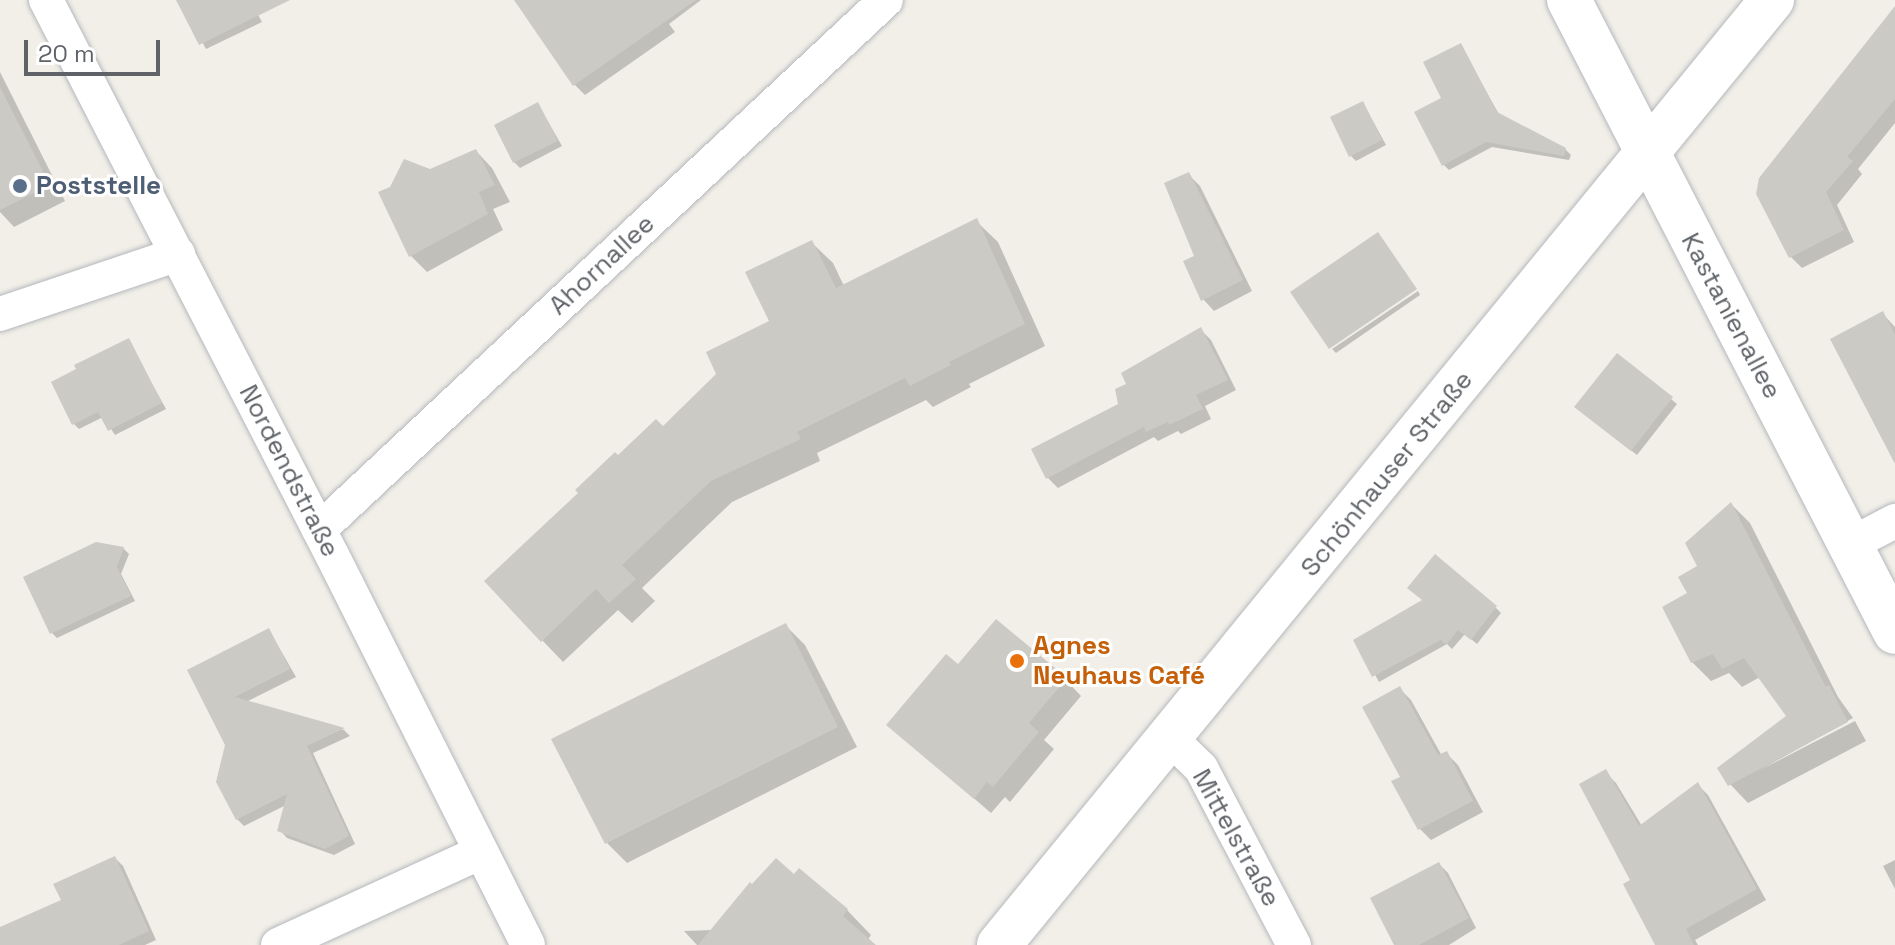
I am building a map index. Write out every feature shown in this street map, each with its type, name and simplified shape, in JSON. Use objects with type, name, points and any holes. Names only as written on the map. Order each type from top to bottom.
[{"type":"street","name":"Nordendstraße","points":[[46,0],[528,945]]},
{"type":"street","name":"Ahornallee","points":[[319,530],[886,0]]},
{"type":"street","name":"Kastanienallee","points":[[1569,0],[1895,632]]},
{"type":"street","name":"Schönhauser Straße","points":[[999,945],[1772,0]]},
{"type":"street","points":[[0,314],[178,254]]},
{"type":"street","points":[[1851,544],[1895,521]]},
{"type":"street","name":"Mittelstraße","points":[[1170,738],[1201,768],[1294,945]]},
{"type":"street","points":[[278,945],[481,852]]},
{"type":"building","points":[[176,0],[290,0],[199,45]]},
{"type":"building","points":[[514,0],[696,0],[573,86]]},
{"type":"building","points":[[1895,6],[1895,99],[1847,157],[1853,161],[1826,192],[1844,230],[1789,258],[1756,194],[1759,178]]},
{"type":"building","points":[[1461,43],[1497,112],[1566,148],[1564,156],[1486,142],[1442,166],[1414,112],[1441,98],[1423,62]]},
{"type":"building","points":[[0,87],[50,185],[0,210]]},
{"type":"building","points":[[1363,101],[1382,140],[1349,157],[1330,117]]},
{"type":"building","points":[[538,102],[558,141],[513,163],[494,125]]},
{"type":"building","points":[[476,149],[495,185],[479,192],[488,214],[409,257],[378,192],[390,187],[404,159],[430,169]]},
{"type":"building","points":[[1189,172],[1243,280],[1201,301],[1183,261],[1194,256],[1164,183]]},
{"type":"building","points":[[977,218],[1025,324],[949,362],[951,365],[910,386],[905,378],[797,432],[801,439],[711,481],[622,565],[636,579],[609,603],[596,589],[541,642],[484,581],[578,493],[575,490],[615,452],[618,455],[656,419],[663,426],[716,374],[706,352],[769,321],[745,272],[812,240],[836,288]]},
{"type":"building","points":[[1378,232],[1417,289],[1329,349],[1290,292]]},
{"type":"building","points":[[1883,311],[1895,335],[1895,464],[1830,339]]},
{"type":"building","points":[[1201,327],[1228,380],[1196,395],[1203,409],[1169,425],[1168,422],[1146,432],[1144,427],[1046,479],[1031,449],[1118,404],[1115,389],[1126,384],[1121,373]]},
{"type":"building","points":[[129,338],[162,403],[108,431],[98,412],[72,425],[51,382],[76,369],[74,365]]},
{"type":"building","points":[[1617,353],[1673,397],[1631,451],[1574,407]]},
{"type":"building","points":[[1731,502],[1826,687],[1829,685],[1848,722],[1728,786],[1717,768],[1786,716],[1744,658],[1722,669],[1713,654],[1691,663],[1662,607],[1687,593],[1678,577],[1697,566],[1685,543]]},
{"type":"building","points":[[96,542],[124,547],[117,567],[131,596],[50,634],[23,577]]},
{"type":"building","points":[[1435,554],[1497,606],[1471,640],[1458,630],[1446,645],[1441,640],[1372,677],[1353,640],[1422,600],[1407,588]]},
{"type":"building","points":[[996,619],[1067,678],[1029,723],[1039,732],[993,787],[987,782],[974,799],[886,725],[946,654],[958,664]]},
{"type":"building","points":[[786,623],[838,727],[605,844],[551,739]]},
{"type":"building","points":[[269,628],[290,669],[235,697],[345,728],[307,746],[349,836],[325,849],[277,831],[287,794],[236,820],[216,782],[225,745],[187,670]]},
{"type":"building","points":[[1400,686],[1438,755],[1447,751],[1473,801],[1418,830],[1391,781],[1400,777],[1362,707]]},
{"type":"building","points":[[1606,769],[1639,826],[1698,782],[1757,889],[1686,929],[1694,945],[1655,945],[1623,884],[1630,880],[1579,784]]},
{"type":"building","points":[[115,856],[149,931],[119,945],[0,945],[0,927],[61,900],[53,884]]},
{"type":"building","points":[[776,858],[794,874],[799,868],[848,909],[843,916],[876,945],[698,945],[750,882],[752,884]]},
{"type":"building","points":[[1439,862],[1469,918],[1419,945],[1394,945],[1370,898]]},
{"type":"place","name":"Poststelle","points":[[20,186]]},
{"type":"place","name":"Agnes Neuhaus Café","points":[[1017,661]]}]
